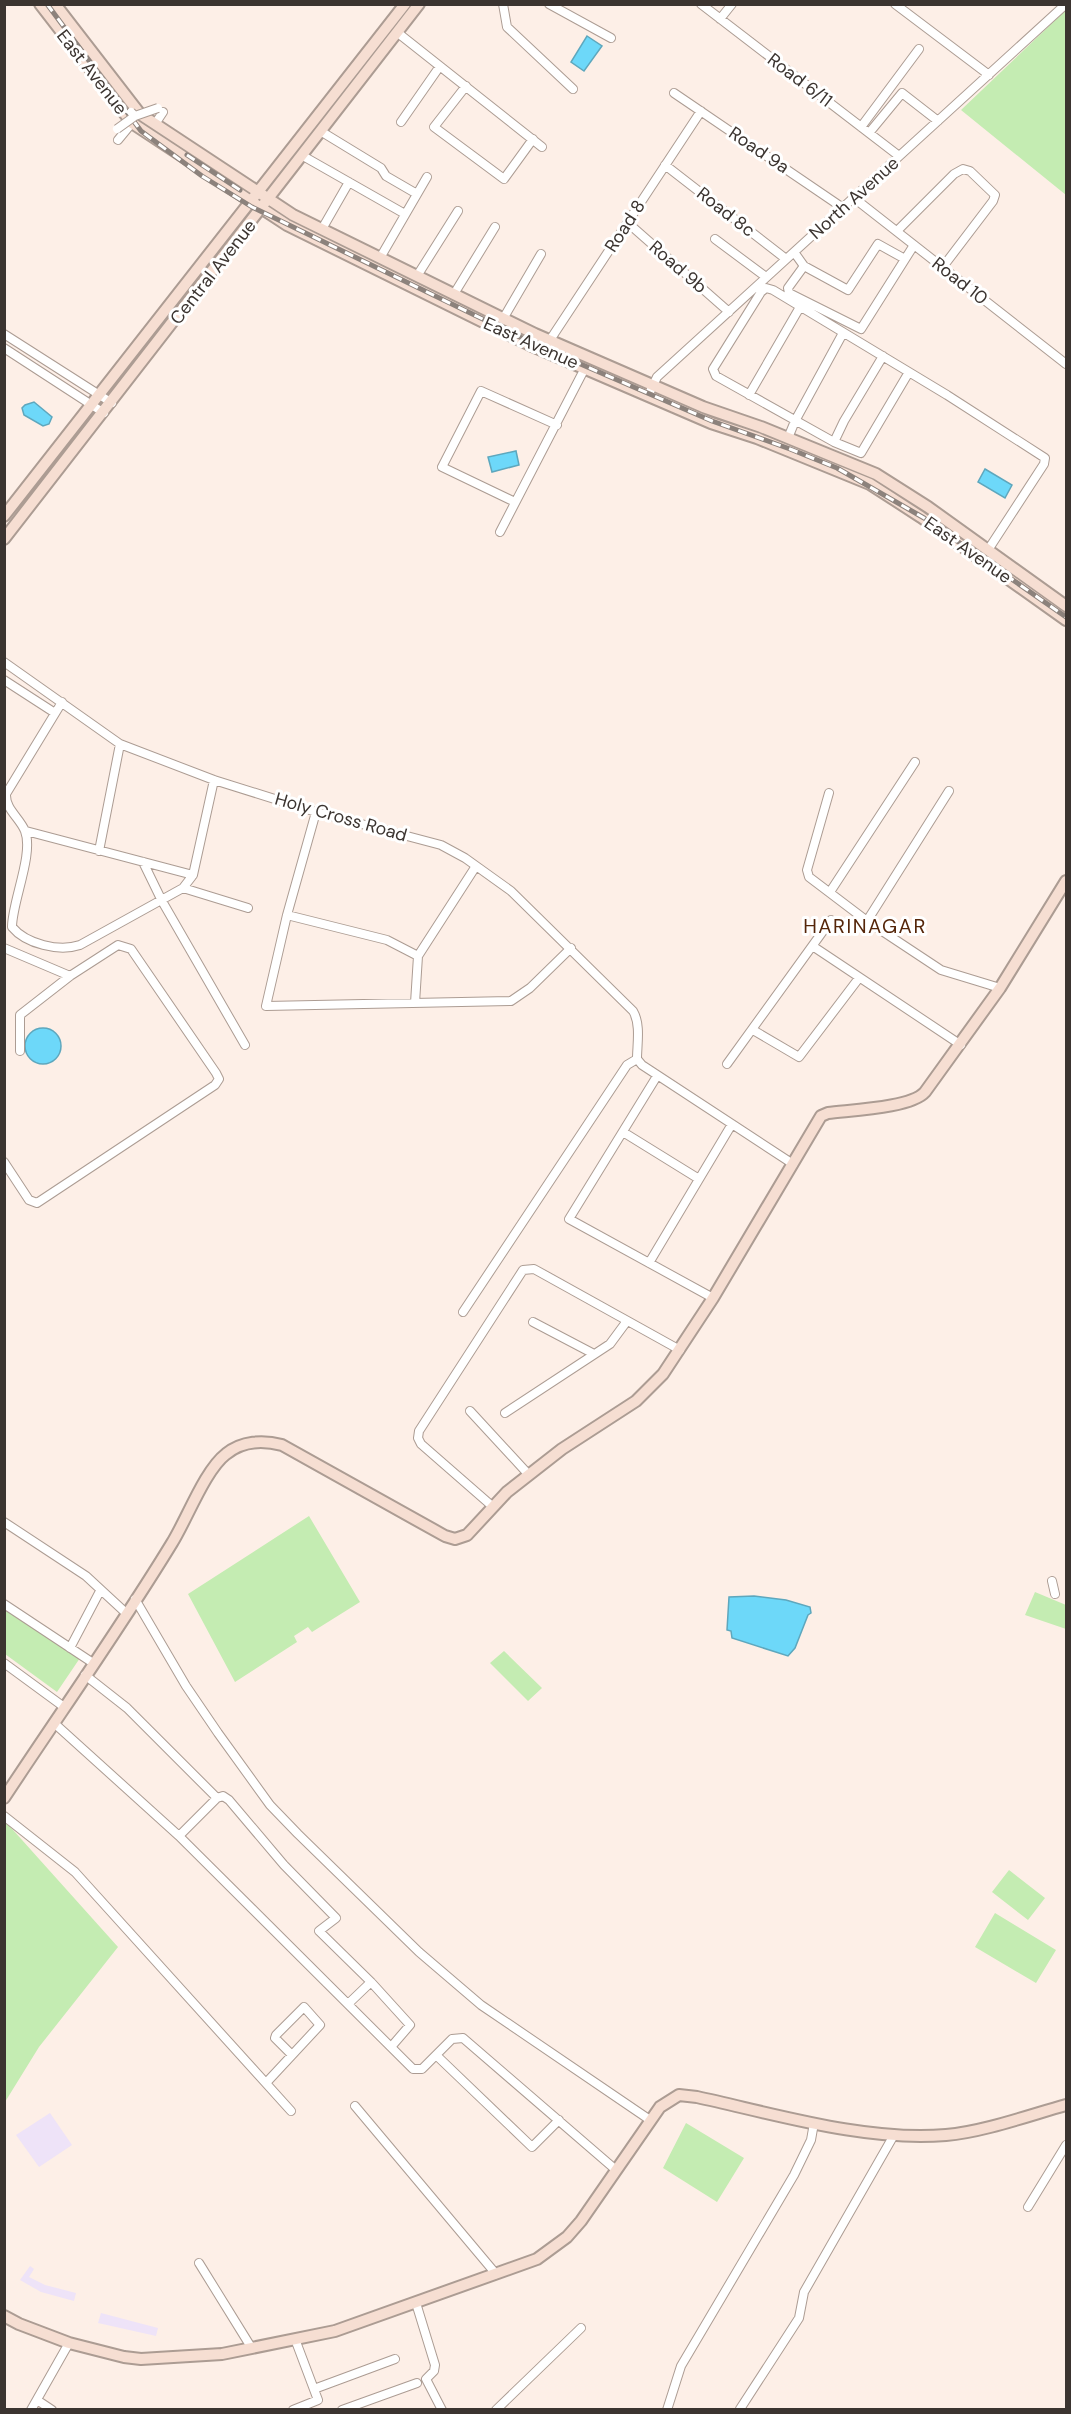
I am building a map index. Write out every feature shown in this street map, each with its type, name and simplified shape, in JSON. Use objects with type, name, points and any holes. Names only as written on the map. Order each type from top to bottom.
[{"type":"street","name":"East Avenue","points":[[40,4],[133,117],[262,210],[530,345],[648,396],[711,423],[786,443],[876,474],[898,487],[1066,606]]},
{"type":"street","name":"East Avenue","points":[[55,4],[133,108],[269,200],[322,229],[503,319],[786,443],[851,475],[892,497],[1066,620]]},
{"type":"street","name":"Central Avenue","points":[[4,516],[405,4]]},
{"type":"street","name":"Central Avenue","points":[[4,539],[420,4]]},
{"type":"street","points":[[503,4],[507,27],[573,89]]},
{"type":"street","points":[[549,4],[611,39]]},
{"type":"street","name":"Road 6/11","points":[[701,4],[899,156]]},
{"type":"street","points":[[720,19],[732,4]]},
{"type":"street","points":[[895,4],[989,75]]},
{"type":"street","points":[[1050,4],[1059,11]]},
{"type":"street","name":"North Avenue","points":[[648,396],[657,377],[1066,4]]},
{"type":"street","points":[[398,33],[542,147]]},
{"type":"street","points":[[861,127],[919,49]]},
{"type":"street","points":[[401,122],[440,66]]},
{"type":"street","points":[[466,86],[434,127],[504,179],[533,139]]},
{"type":"street","name":"Road 9a","points":[[674,93],[843,208]]},
{"type":"street","points":[[869,133],[902,93],[939,121]]},
{"type":"street","points":[[120,135],[133,117],[158,108],[161,109],[155,124]]},
{"type":"street","name":"Road 8","points":[[550,340],[701,111]]},
{"type":"street","points":[[322,132],[381,168],[386,176],[417,194]]},
{"type":"street","points":[[303,156],[405,214]]},
{"type":"street","name":"Road 8c","points":[[665,165],[786,259]]},
{"type":"street","points":[[897,231],[954,174],[963,169],[970,171],[995,195],[993,201],[942,268]]},
{"type":"street","points":[[380,258],[427,177]]},
{"type":"street","points":[[322,229],[349,182]]},
{"type":"street","name":"Road 10","points":[[854,198],[1066,364]]},
{"type":"street","points":[[417,276],[458,211]]},
{"type":"street","name":"Road 9b","points":[[628,223],[729,312]]},
{"type":"street","points":[[454,294],[495,227]]},
{"type":"street","points":[[715,239],[766,277]]},
{"type":"street","points":[[794,252],[804,266],[848,290],[878,244],[904,259]]},
{"type":"street","points":[[804,266],[788,288],[789,293],[861,329],[914,245]]},
{"type":"street","points":[[503,319],[541,254]]},
{"type":"street","points":[[909,372],[861,453],[834,442],[795,421],[716,376],[713,369],[761,292],[766,288],[883,356],[909,372],[1045,458],[1044,464],[988,550]]},
{"type":"street","points":[[748,394],[800,307]]},
{"type":"street","points":[[786,443],[795,421],[843,333]]},
{"type":"street","points":[[4,334],[112,403]]},
{"type":"street","points":[[4,348],[104,412]]},
{"type":"street","points":[[834,442],[883,356]]},
{"type":"street","points":[[500,532],[585,368]]},
{"type":"street","points":[[515,502],[442,466],[481,390],[556,425]]},
{"type":"street","name":"Holy Cross Road","points":[[4,662],[120,744],[214,780],[316,812],[441,845],[476,866],[511,891],[633,1011],[637,1025],[637,1059]]},
{"type":"street","points":[[4,680],[55,713]]},
{"type":"street","points":[[62,702],[6,794],[5,800],[26,831],[26,849],[19,895],[12,919],[12,927],[22,937],[62,949],[71,948],[183,888],[193,875],[214,780]]},
{"type":"street","points":[[99,851],[120,744]]},
{"type":"street","points":[[830,892],[915,762]]},
{"type":"street","points":[[867,921],[949,791]]},
{"type":"street","points":[[829,793],[807,874],[867,921],[941,970],[1000,988]]},
{"type":"street","points":[[316,812],[287,915],[266,1006],[511,1002],[530,988],[571,948]]},
{"type":"street","points":[[26,831],[193,875]]},
{"type":"street","points":[[143,862],[162,901],[245,1045]]},
{"type":"street","points":[[415,1003],[418,956],[476,866]]},
{"type":"street","points":[[4,1798],[171,1544],[224,1455],[235,1447],[246,1444],[262,1442],[282,1445],[411,1519],[455,1539],[467,1535],[492,1506],[529,1475],[562,1449],[636,1401],[663,1374],[713,1298],[821,1116],[920,1098],[961,1046],[1066,881]]},
{"type":"street","points":[[183,888],[248,908]]},
{"type":"street","points":[[287,915],[387,940],[418,956]]},
{"type":"street","points":[[727,1064],[814,947],[831,920]]},
{"type":"street","points":[[4,1162],[29,1200],[37,1203],[215,1085],[219,1079],[130,949],[118,945],[70,976],[20,1015],[20,1051]]},
{"type":"street","points":[[814,947],[961,1046]]},
{"type":"street","points":[[4,948],[70,976]]},
{"type":"street","points":[[753,1030],[799,1057],[859,978]]},
{"type":"street","points":[[463,1312],[627,1065],[637,1059],[657,1076],[793,1164]]},
{"type":"street","points":[[657,1076],[569,1220],[713,1298]]},
{"type":"street","points":[[649,1263],[732,1124]]},
{"type":"street","points":[[623,1132],[699,1179]]},
{"type":"street","points":[[492,1506],[421,1444],[418,1438],[419,1431],[523,1270],[534,1269],[680,1350]]},
{"type":"street","points":[[505,1413],[617,1337],[627,1321]]},
{"type":"street","points":[[533,1322],[594,1354]]},
{"type":"street","points":[[470,1411],[529,1475]]},
{"type":"street","points":[[4,1522],[86,1575],[100,1591],[126,1613]]},
{"type":"street","points":[[1052,1581],[1055,1594]]},
{"type":"street","points":[[70,1647],[100,1591]]},
{"type":"street","points":[[135,1599],[186,1686],[218,1733],[270,1805],[298,1834],[419,1952],[481,2005],[650,2120]]},
{"type":"street","points":[[4,1604],[93,1663]]},
{"type":"street","points":[[4,1664],[64,1707]]},
{"type":"street","points":[[85,1675],[127,1708],[217,1798]]},
{"type":"street","points":[[54,1723],[179,1836],[413,2069],[422,2070],[452,2039],[463,2038],[616,2170]]},
{"type":"street","points":[[179,1836],[217,1798],[224,1796],[229,1800],[284,1864],[336,1918],[318,1931],[371,1982],[410,2025],[391,2047]]},
{"type":"street","points":[[4,1816],[75,1872],[291,2110]]},
{"type":"street","points":[[348,2004],[371,1982]]},
{"type":"street","points":[[266,2083],[320,2025],[304,2007],[275,2038],[292,2055]]},
{"type":"street","points":[[436,2055],[532,2147],[559,2120]]},
{"type":"street","points":[[4,2316],[69,2343],[141,2359],[222,2355],[251,2347],[335,2331],[537,2259],[567,2237],[581,2221],[660,2107],[679,2095],[814,2123],[894,2135],[945,2136],[967,2133],[1066,2105]]},
{"type":"street","points":[[355,2106],[496,2274]]},
{"type":"street","points":[[667,2409],[681,2366],[794,2175],[811,2140],[814,2123]]},
{"type":"street","points":[[740,2409],[799,2318],[804,2292],[894,2135]]},
{"type":"street","points":[[1028,2207],[1066,2145]]},
{"type":"street","points":[[199,2263],[251,2347]]},
{"type":"street","points":[[416,2303],[435,2365],[434,2371],[426,2379],[441,2409]]},
{"type":"street","points":[[496,2409],[581,2328]]},
{"type":"street","points":[[293,2409],[318,2400],[295,2338]]},
{"type":"street","points":[[31,2409],[69,2343]]},
{"type":"street","points":[[314,2389],[395,2359]]},
{"type":"street","points":[[342,2409],[417,2383]]},
{"type":"street","points":[[37,2400],[52,2409]]},
{"type":"shaded area","points":[[50,2113],[72,2145],[39,2167],[16,2135]]},
{"type":"shaded area","points":[[30,2266],[34,2269],[29,2277],[45,2285],[76,2293],[74,2301],[41,2292],[20,2280]]},
{"type":"shaded area","points":[[101,2313],[158,2328],[156,2336],[98,2323]]},
{"type":"green space","points":[[1066,10],[1066,195],[961,110]]},
{"type":"green space","points":[[309,1516],[360,1602],[312,1632],[308,1627],[294,1636],[297,1642],[235,1682],[188,1594]]},
{"type":"green space","points":[[1035,1592],[1066,1605],[1066,1629],[1025,1615]]},
{"type":"green space","points":[[4,1609],[80,1658],[57,1692],[5,1654]]},
{"type":"green space","points":[[504,1651],[542,1688],[528,1701],[490,1663]]},
{"type":"green space","points":[[5,1821],[118,1947],[39,2047],[5,2102]]},
{"type":"green space","points":[[1009,1870],[1045,1898],[1028,1920],[992,1892]]},
{"type":"green space","points":[[995,1913],[1056,1950],[1036,1983],[975,1947]]},
{"type":"green space","points":[[686,2123],[744,2158],[717,2202],[663,2168]]},
{"type":"water","points":[[587,36],[602,46],[584,71],[571,62]]},
{"type":"water","points":[[34,402],[52,417],[49,424],[43,426],[24,415],[22,408]]},
{"type":"water","points":[[516,451],[519,465],[492,472],[488,457]]},
{"type":"water","points":[[985,469],[1012,485],[1005,498],[978,482]]},
{"type":"water","points":[[43,1028],[56,1033],[61,1046],[56,1059],[43,1064],[30,1059],[25,1046],[30,1033]]},
{"type":"water","points":[[754,1596],[786,1600],[810,1607],[811,1613],[808,1615],[795,1648],[788,1656],[732,1638],[731,1631],[727,1630],[729,1597]]},
{"type":"railway","points":[[47,4],[141,131],[202,176],[252,207],[532,343],[712,421],[837,468],[924,518],[1066,617]]},
{"type":"railway","points":[[187,155],[240,190]]},
{"type":"district","name":"HARINAGAR","points":[[865,926]]}]
